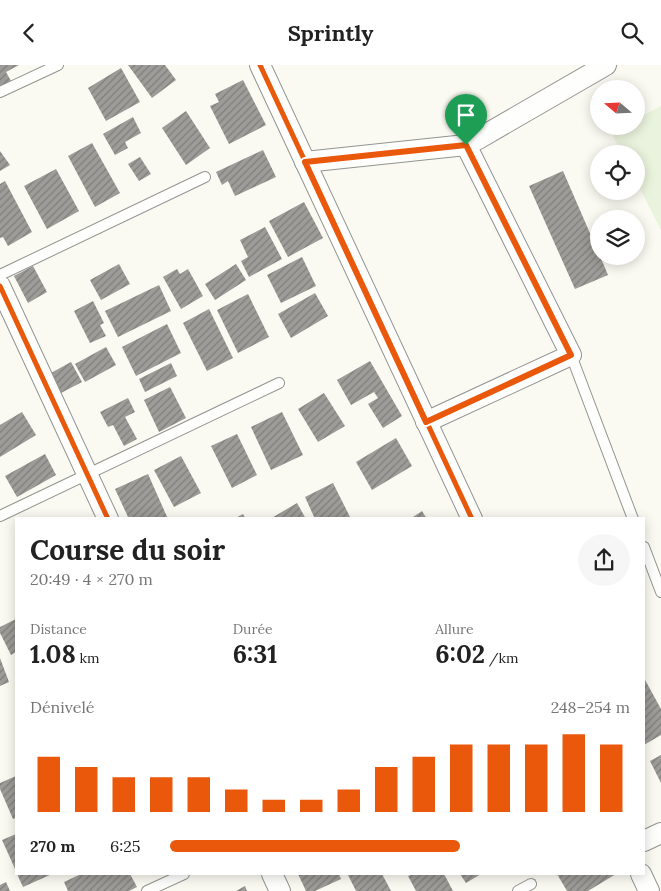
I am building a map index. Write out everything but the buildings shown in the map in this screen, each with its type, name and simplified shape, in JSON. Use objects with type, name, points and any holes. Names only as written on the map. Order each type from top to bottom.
[{"type":"street","points":[[260,65],[471,517]]},
{"type":"street","points":[[305,162],[466,145],[606,65]]},
{"type":"street","points":[[426,422],[571,355],[466,145]]},
{"type":"street","points":[[0,286],[107,517]]},
{"type":"street","points":[[645,841],[661,833]]},
{"type":"street","points":[[272,875],[280,891]]},
{"type":"street","points":[[641,875],[649,891]]},
{"type":"lane","points":[[0,92],[58,65]]},
{"type":"lane","points":[[0,275],[205,177]]},
{"type":"lane","points":[[571,355],[632,517]]},
{"type":"lane","points":[[0,516],[279,383]]},
{"type":"lane","points":[[645,550],[661,592]]},
{"type":"lane","points":[[147,891],[182,875]]},
{"type":"lane","points":[[518,891],[531,884]]},
{"type":"green space","points":[[661,106],[661,230],[645,199],[645,145],[618,145],[612,135],[645,135],[645,114]]},
{"type":"cycle path","points":[[260,65],[471,517]]},
{"type":"cycle path","points":[[426,422],[571,355],[466,145]]},
{"type":"cycle path","points":[[0,286],[107,517]]},
{"type":"route","points":[[466,145],[571,355],[426,422],[305,162],[466,145]]}]
